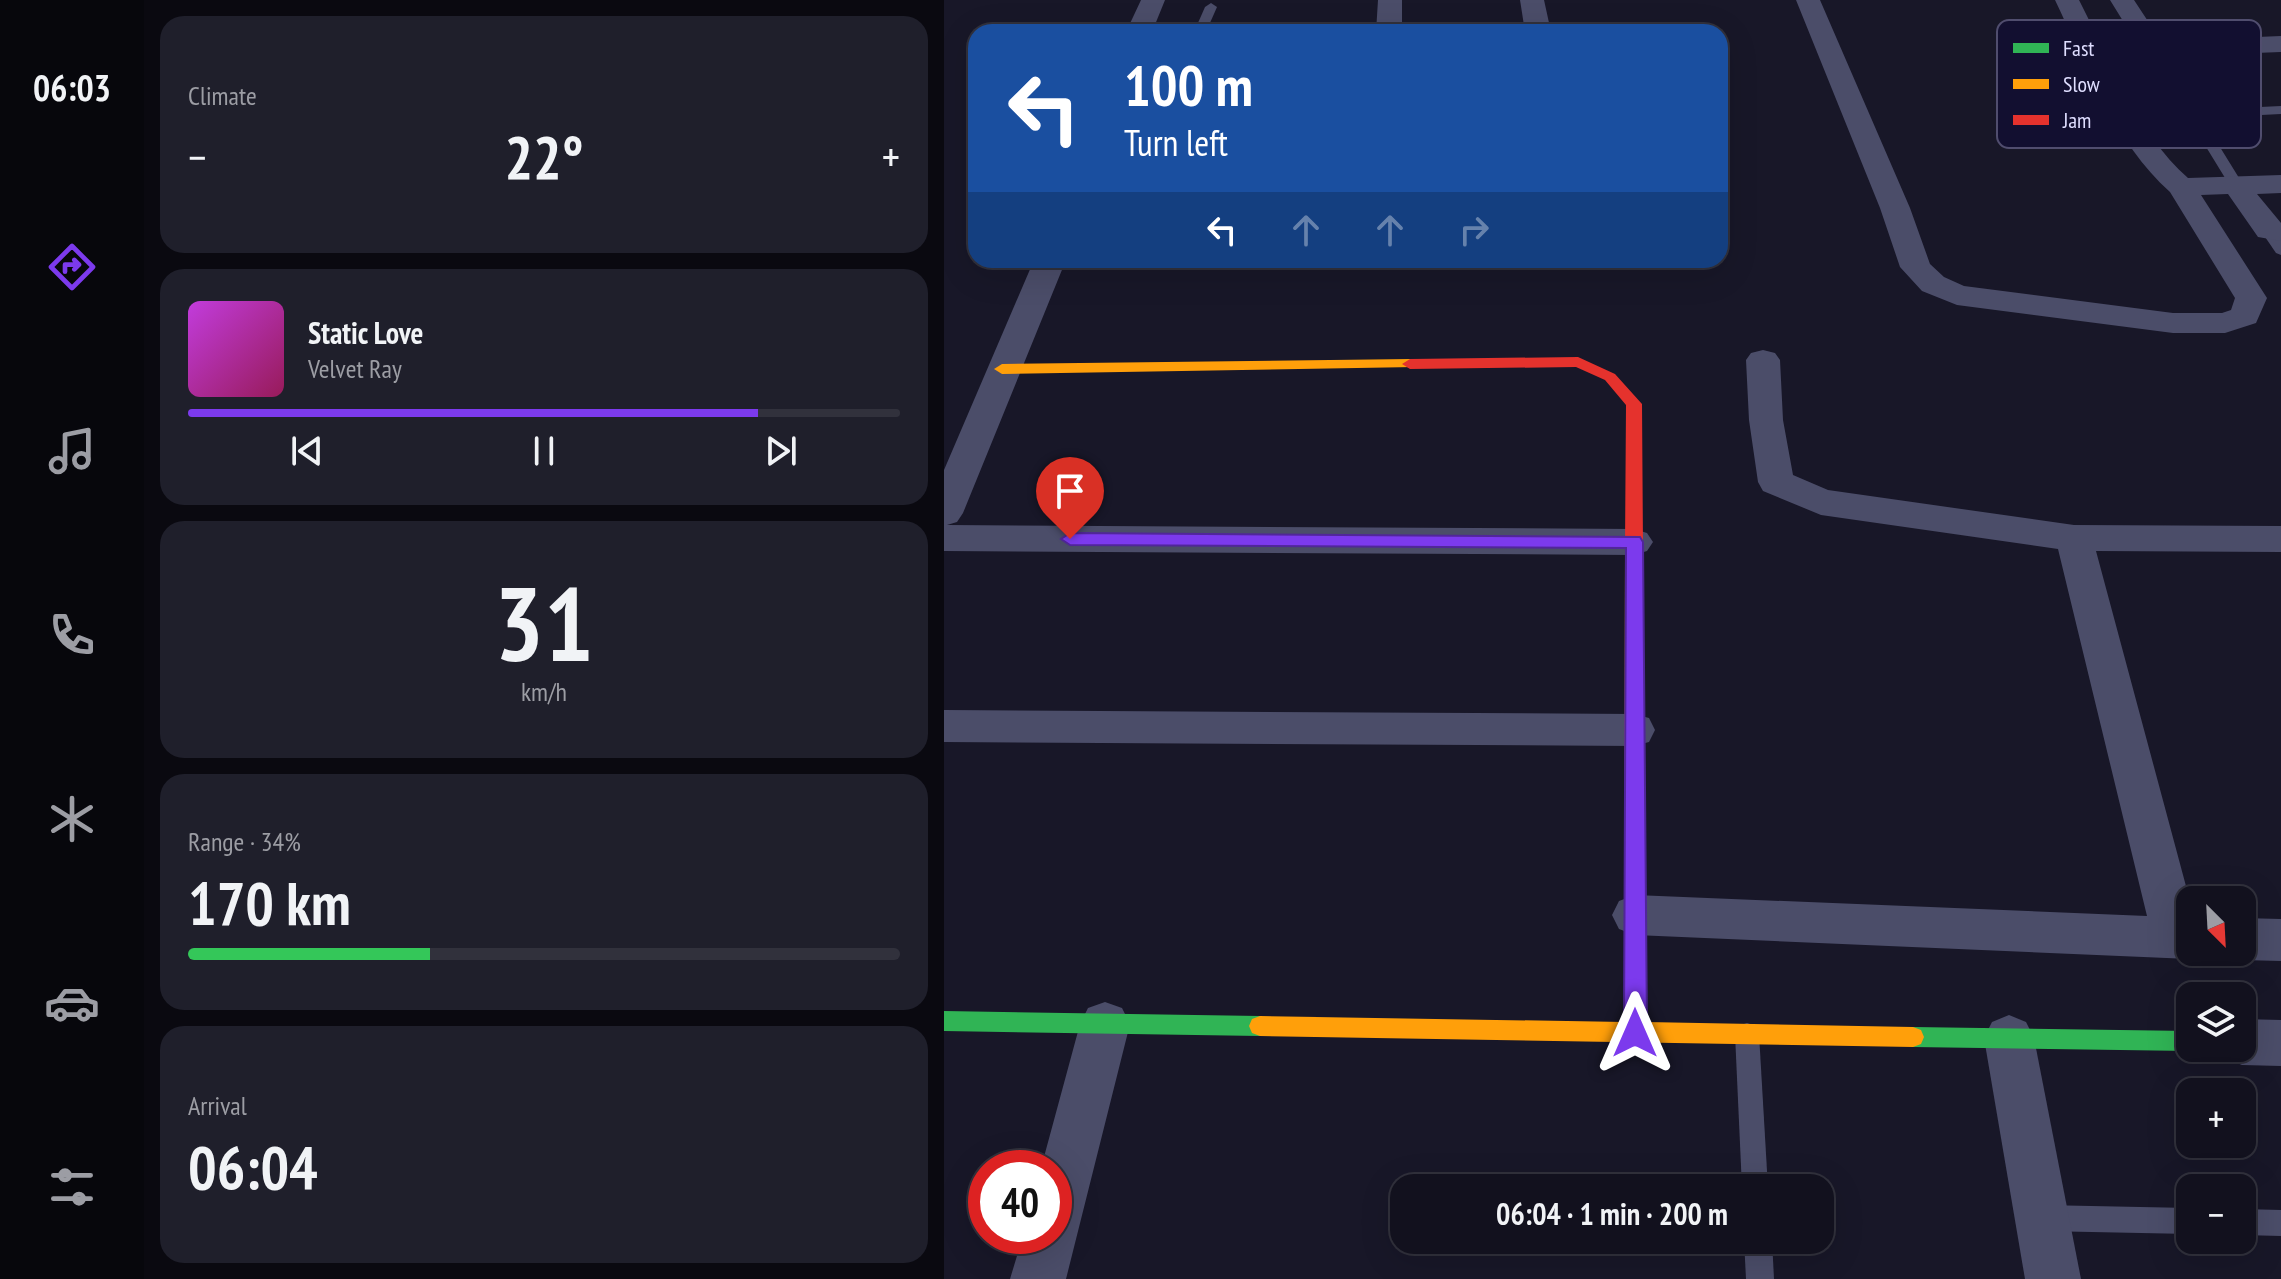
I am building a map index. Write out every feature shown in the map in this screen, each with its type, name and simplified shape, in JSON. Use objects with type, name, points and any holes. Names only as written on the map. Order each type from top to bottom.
[{"type":"street","points":[[1142,24],[1153,0]]},
{"type":"street","points":[[1389,24],[1390,0]]},
{"type":"street","points":[[1532,0],[1536,24]]},
{"type":"street","points":[[1808,0],[1895,208],[1916,267],[1933,284],[1957,295],[2173,323],[2225,323],[2245,316],[2251,298],[2181,187],[2166,174],[2148,148]]},
{"type":"street","points":[[2067,0],[2077,20]]},
{"type":"street","points":[[2122,0],[2135,20]]},
{"type":"street","points":[[2261,45],[2281,44]]},
{"type":"street","points":[[2181,187],[2281,184]]},
{"type":"street","points":[[2237,186],[2277,238]]},
{"type":"street","points":[[944,513],[1046,268]]},
{"type":"street","points":[[1763,360],[1766,420],[1776,482],[1821,502],[2074,538],[2281,539]]},
{"type":"street","points":[[1002,369],[1578,362],[1598,368],[1620,384],[1634,404],[1635,1033]]},
{"type":"street","points":[[944,538],[1634,542]]},
{"type":"street","points":[[2074,538],[2176,912]]},
{"type":"street","points":[[944,726],[1634,730]]},
{"type":"street","points":[[1635,915],[2176,938]]},
{"type":"street","points":[[2256,939],[2281,940]]},
{"type":"street","points":[[944,1021],[2176,1041]]},
{"type":"street","points":[[1072,1150],[1105,1024]]},
{"type":"street","points":[[2009,1038],[2053,1279]]},
{"type":"street","points":[[2256,1042],[2281,1043]]},
{"type":"street","points":[[1038,1279],[1045,1254]]},
{"type":"lane","points":[[1204,24],[1211,7]]},
{"type":"lane","points":[[2261,111],[2281,110]]},
{"type":"lane","points":[[2214,148],[2237,186]]},
{"type":"lane","points":[[1747,1034],[1754,1174]]},
{"type":"lane","points":[[2042,1218],[2176,1221]]},
{"type":"lane","points":[[2256,1222],[2281,1223]]},
{"type":"lane","points":[[1759,1254],[1760,1279]]},
{"type":"traffic: fast","points":[[944,1021],[1260,1026]]},
{"type":"traffic: fast","points":[[1913,1037],[2176,1041]]},
{"type":"traffic: slow","points":[[1002,369],[1410,364]]},
{"type":"traffic: slow","points":[[1634,547],[1635,1033]]},
{"type":"traffic: slow","points":[[1260,1026],[1913,1037]]},
{"type":"traffic: jam","points":[[1410,364],[1578,362],[1610,377],[1634,404],[1634,547]]},
{"type":"route","points":[[1070,539],[1634,542],[1635,1033]]}]
